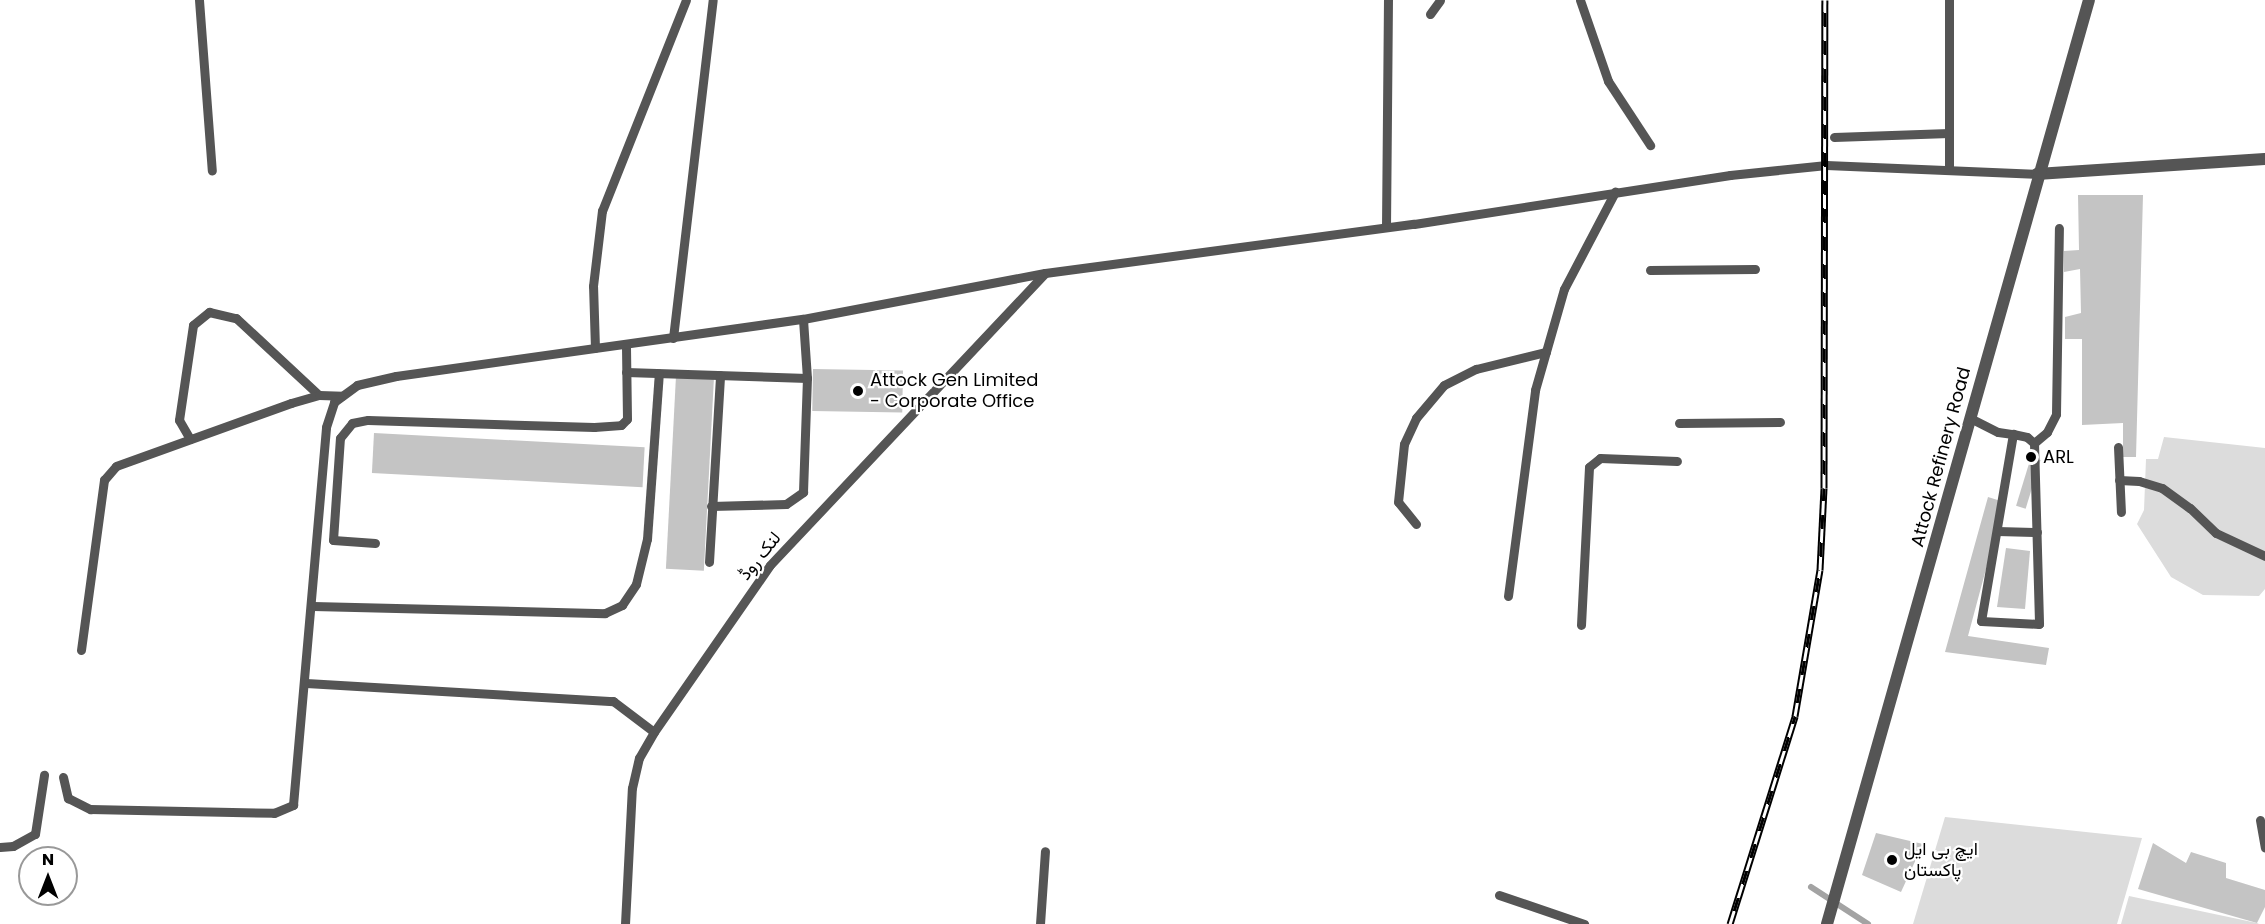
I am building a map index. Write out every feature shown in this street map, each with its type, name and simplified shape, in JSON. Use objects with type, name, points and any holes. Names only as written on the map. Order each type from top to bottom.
[{"type":"street","name":"Attock Refinery Road","points":[[1829,918],[2037,174],[2089,0]]},
{"type":"street","points":[[2037,174],[2265,159]]},
{"type":"lane","points":[[199,0],[212,171]]},
{"type":"lane","points":[[596,348],[593,286],[602,211],[686,0]]},
{"type":"lane","points":[[674,338],[713,0]]},
{"type":"lane","points":[[1386,227],[1388,0]]},
{"type":"lane","points":[[1430,14],[1440,0]]},
{"type":"lane","points":[[1580,0],[1608,81],[1650,145]]},
{"type":"lane","points":[[1949,0],[1949,170]]},
{"type":"lane","points":[[1834,136],[1949,133]]},
{"type":"lane","points":[[63,777],[68,798],[90,809],[284,812],[293,805],[296,794],[313,606],[326,427],[334,402],[357,385],[396,376],[803,319],[1045,273],[1386,227],[1615,192],[1826,165],[2037,174]]},
{"type":"lane","points":[[1508,596],[1535,390],[1564,289],[1615,192]]},
{"type":"lane","points":[[2034,443],[2047,432],[2056,414],[2059,228]]},
{"type":"lane","points":[[1650,270],[1755,268]]},
{"type":"lane","name":"لنک روڈ","points":[[625,924],[632,788],[639,758],[654,732],[770,565],[1045,273]]},
{"type":"lane","points":[[190,439],[179,420],[193,326],[209,312],[236,318],[320,395]]},
{"type":"lane","points":[[711,506],[786,504],[803,492],[807,378],[803,319]]},
{"type":"lane","points":[[375,543],[333,540],[340,438],[352,423],[368,420],[594,427],[621,425],[627,419],[626,344]]},
{"type":"lane","points":[[1416,524],[1398,502],[1404,444],[1416,418],[1444,385],[1476,369],[1546,352]]},
{"type":"lane","points":[[626,372],[807,378]]},
{"type":"lane","points":[[313,606],[605,613],[622,604],[636,584],[647,539],[658,373]]},
{"type":"lane","points":[[709,562],[720,375]]},
{"type":"lane","points":[[81,650],[104,480],[117,466],[320,395],[342,396]]},
{"type":"lane","points":[[1970,418],[1998,432],[2013,434],[2034,443]]},
{"type":"lane","points":[[1679,423],[1780,422]]},
{"type":"lane","points":[[2013,434],[1981,621],[2039,624],[2034,443]]},
{"type":"lane","points":[[2118,447],[2121,512]]},
{"type":"lane","points":[[1581,626],[1589,468],[1600,458],[1677,461]]},
{"type":"lane","points":[[2119,480],[2139,481],[2162,488],[2216,533],[2265,555]]},
{"type":"lane","points":[[1996,531],[2037,532]]},
{"type":"lane","points":[[306,683],[613,700],[654,732]]},
{"type":"lane","points":[[0,847],[13,846],[35,834],[44,775]]},
{"type":"lane","points":[[2260,820],[2265,848]]},
{"type":"lane","points":[[1040,924],[1045,851]]},
{"type":"lane","points":[[1499,895],[1584,924]]},
{"type":"shaded area","points":[[2164,437],[2265,448],[2265,589],[2259,596],[2203,595],[2171,577],[2137,524],[2144,510],[2146,459],[2158,459]]},
{"type":"shaded area","points":[[1945,817],[2142,838],[2117,924],[1913,924]]},
{"type":"shaded area","points":[[2129,896],[2257,923],[2259,924],[2121,924]]},
{"type":"building","points":[[2078,195],[2143,195],[2136,457],[2123,457],[2123,423],[2082,425],[2082,339],[2065,339],[2065,317],[2081,313],[2080,269],[2064,272],[2064,251],[2079,250]]},
{"type":"building","name":"Attock Gen Limited - Corporate Office","points":[[813,369],[903,371],[902,413],[812,411]]},
{"type":"building","points":[[676,376],[714,378],[704,571],[666,569]]},
{"type":"building","points":[[374,433],[645,447],[643,487],[372,473]]},
{"type":"building","points":[[2031,457],[2041,460],[2026,509],[2016,506]]},
{"type":"building","points":[[1988,497],[2004,502],[1968,636],[2049,648],[2046,665],[1945,652]]},
{"type":"building","points":[[2006,548],[2030,551],[2025,609],[1997,607]]},
{"type":"building","name":"ایچ بی ایل پاکستان","points":[[1876,833],[1923,844],[1901,892],[1862,875]]},
{"type":"building","points":[[2153,843],[2186,863],[2191,852],[2226,863],[2226,878],[2265,890],[2265,907],[2257,923],[2138,889]]},
{"type":"waterway","points":[[1811,887],[1868,924]]},
{"type":"railway","points":[[1730,924],[1795,716],[1820,570],[1824,488],[1825,0]]},
{"type":"place","name":"Attock Gen Limited - Corporate Office","points":[[858,391]]},
{"type":"place","name":"ARL","points":[[2031,457]]},
{"type":"place","name":"ایچ بی ایل پاکستان","points":[[1892,860]]}]
